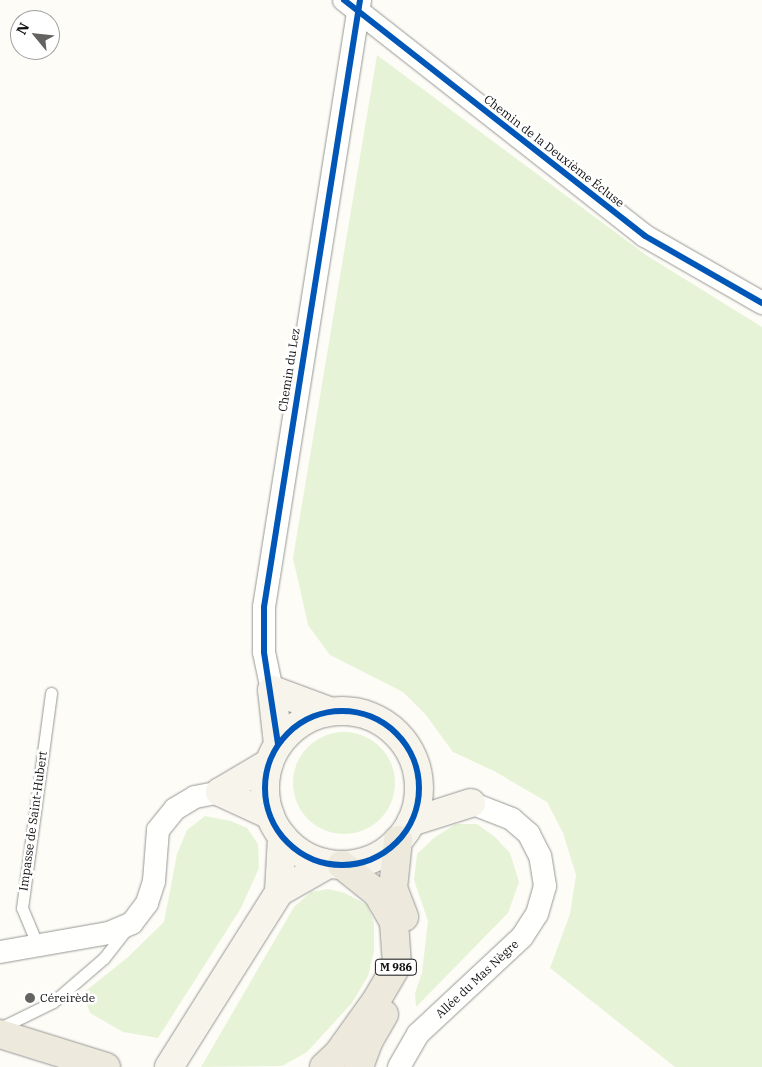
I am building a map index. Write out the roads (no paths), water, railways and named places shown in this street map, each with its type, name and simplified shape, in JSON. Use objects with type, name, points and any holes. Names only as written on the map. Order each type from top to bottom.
[{"type":"main road","name":"M 986","points":[[359,1067],[368,1042],[395,994],[410,956],[404,916],[393,888],[405,831]]},
{"type":"main road","name":"M 986","points":[[324,1067],[338,1054],[365,1016],[396,965],[394,922],[377,893],[335,864]]},
{"type":"main road","points":[[0,1034],[106,1067]]},
{"type":"street","name":"Chemin de la Deuxième Écluse","points":[[354,5],[645,236],[762,303]]},
{"type":"street","name":"Chemin du Lez","points":[[274,754],[272,690],[264,652],[264,607],[354,5]]},
{"type":"street","points":[[220,792],[276,825],[310,858],[335,864],[363,862],[382,854],[405,831],[417,807],[418,777],[411,753],[397,733],[377,719],[354,711],[329,711],[272,690]]},
{"type":"street","points":[[0,952],[109,933],[132,923],[147,903],[154,881],[158,830],[175,809],[195,797],[220,792],[274,754],[300,723],[329,711]]},
{"type":"street","points":[[274,754],[265,796],[276,825],[279,892]]},
{"type":"street","name":"Allée du Mas Nègre","points":[[399,1067],[418,1034],[522,937],[537,914],[545,886],[540,856],[529,834],[512,819],[472,803],[418,777]]},
{"type":"street","points":[[405,831],[472,803]]},
{"type":"street","points":[[169,1067],[279,892],[335,864]]},
{"type":"lane","name":"Impasse de Saint-Hubert","points":[[38,946],[22,908],[51,693]]},
{"type":"lane","points":[[0,1028],[53,1002],[104,958],[132,923]]},
{"type":"place","name":"Céreirède","points":[[30,998]]}]
